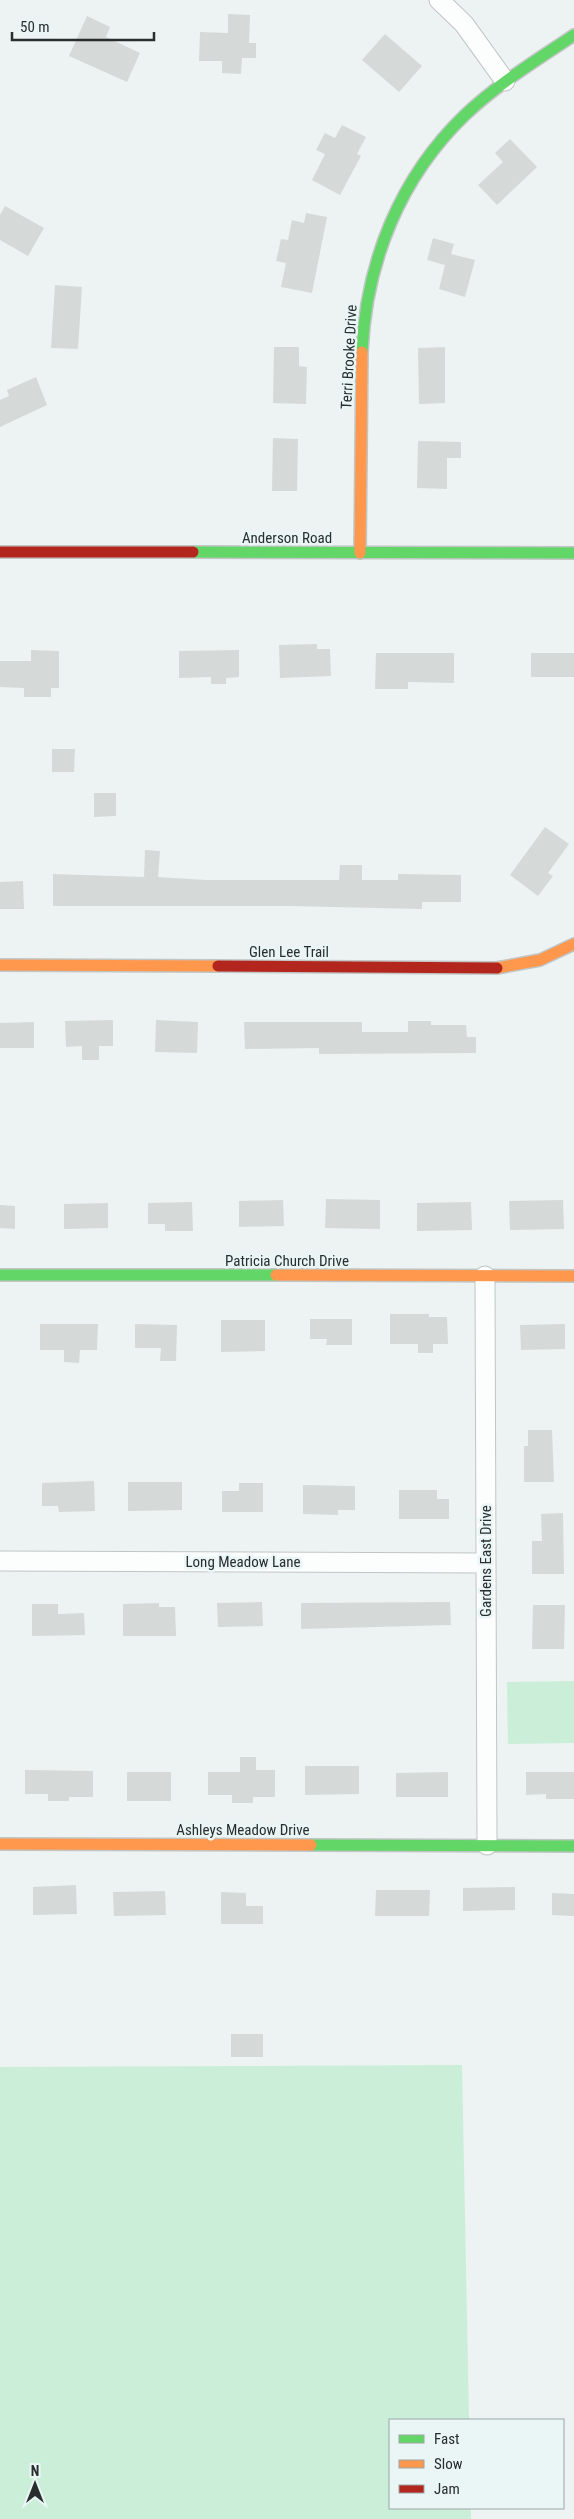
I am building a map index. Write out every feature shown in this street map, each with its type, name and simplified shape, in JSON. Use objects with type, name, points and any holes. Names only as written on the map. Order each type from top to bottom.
[{"type":"street","points":[[439,0],[464,24],[505,82]]},
{"type":"street","name":"Terri Brooke Drive","points":[[360,553],[362,335],[367,296],[376,259],[390,221],[407,187],[428,156],[453,127],[505,82],[574,35]]},
{"type":"street","name":"Anderson Road","points":[[0,552],[574,553]]},
{"type":"street","name":"Glen Lee Trail","points":[[0,965],[504,968],[543,960],[574,944]]},
{"type":"street","name":"Patricia Church Drive","points":[[0,1275],[574,1276]]},
{"type":"street","name":"Gardens East Drive","points":[[485,1276],[487,1845]]},
{"type":"street","name":"Long Meadow Lane","points":[[0,1561],[486,1563]]},
{"type":"street","name":"Ashleys Meadow Drive","points":[[0,1844],[574,1846]]},
{"type":"green space","points":[[574,1681],[574,1743],[508,1744],[507,1682]]},
{"type":"green space","points":[[462,2065],[469,2419],[389,2419],[389,2509],[471,2509],[471,2519],[0,2519],[0,2067]]},
{"type":"building","points":[[228,14],[250,15],[249,43],[256,43],[256,58],[242,58],[241,74],[222,73],[222,61],[199,61],[200,32],[228,33]]},
{"type":"building","points":[[87,16],[110,27],[106,37],[140,53],[127,82],[69,56]]},
{"type":"building","points":[[385,34],[422,66],[399,92],[362,60]]},
{"type":"building","points":[[342,125],[366,137],[357,154],[361,156],[340,195],[312,180],[325,154],[316,150],[325,133],[335,138]]},
{"type":"building","points":[[510,139],[537,167],[497,205],[478,185],[503,162],[495,153]]},
{"type":"building","points":[[5,206],[44,228],[28,256],[0,240],[0,215]]},
{"type":"building","points":[[306,213],[327,217],[312,293],[281,287],[286,263],[276,261],[281,239],[288,240],[292,220],[304,223]]},
{"type":"building","points":[[433,238],[454,244],[451,254],[475,260],[465,297],[439,289],[445,265],[427,260]]},
{"type":"building","points":[[55,285],[82,287],[78,349],[51,348]]},
{"type":"building","points":[[274,347],[299,347],[299,366],[307,367],[306,404],[273,403]]},
{"type":"building","points":[[445,347],[445,403],[419,404],[418,348]]},
{"type":"building","points":[[36,377],[47,405],[0,427],[0,400],[9,396],[7,390]]},
{"type":"building","points":[[273,438],[298,439],[297,491],[272,491]]},
{"type":"building","points":[[418,441],[461,442],[461,458],[447,458],[447,489],[417,488]]},
{"type":"building","points":[[317,644],[317,649],[330,649],[331,676],[280,678],[279,645]]},
{"type":"building","points":[[31,650],[59,651],[59,688],[51,688],[51,697],[24,697],[24,688],[0,687],[0,661],[31,661]]},
{"type":"building","points":[[239,650],[239,677],[226,678],[226,684],[211,684],[211,677],[179,678],[179,651]]},
{"type":"building","points":[[376,653],[454,653],[454,683],[408,682],[408,689],[375,689]]},
{"type":"building","points":[[531,653],[574,653],[574,677],[531,677]]},
{"type":"building","points":[[52,749],[75,749],[74,772],[52,772]]},
{"type":"building","points":[[94,793],[116,793],[116,816],[94,817]]},
{"type":"building","points":[[545,827],[569,844],[548,873],[553,876],[538,896],[510,875]]},
{"type":"building","points":[[145,850],[160,851],[158,877],[206,880],[339,880],[340,865],[362,865],[362,880],[398,880],[398,874],[461,875],[461,902],[422,902],[422,909],[288,906],[53,906],[53,874],[144,877]]},
{"type":"building","points":[[23,881],[24,909],[0,909],[0,882]]},
{"type":"building","points":[[113,1020],[113,1046],[99,1046],[99,1060],[82,1060],[82,1046],[66,1047],[65,1021]]},
{"type":"building","points":[[156,1020],[198,1022],[197,1053],[155,1052]]},
{"type":"building","points":[[408,1021],[431,1021],[431,1025],[466,1025],[467,1037],[476,1037],[476,1053],[319,1054],[319,1048],[245,1049],[244,1022],[362,1022],[362,1032],[408,1032]]},
{"type":"building","points":[[34,1022],[34,1048],[0,1048],[0,1023]]},
{"type":"building","points":[[326,1199],[380,1200],[380,1229],[325,1228]]},
{"type":"building","points":[[283,1200],[284,1226],[239,1227],[239,1201]]},
{"type":"building","points":[[563,1200],[564,1229],[510,1230],[509,1201]]},
{"type":"building","points":[[192,1202],[193,1231],[165,1231],[165,1224],[148,1224],[148,1203]]},
{"type":"building","points":[[471,1202],[472,1230],[417,1231],[417,1203]]},
{"type":"building","points":[[108,1203],[108,1228],[64,1229],[64,1204]]},
{"type":"building","points":[[0,1205],[15,1206],[15,1229],[0,1228]]},
{"type":"building","points":[[390,1314],[429,1314],[429,1317],[447,1317],[448,1344],[433,1344],[433,1353],[418,1353],[418,1344],[390,1344]]},
{"type":"building","points":[[310,1319],[352,1319],[352,1345],[326,1345],[327,1339],[310,1339]]},
{"type":"building","points":[[221,1320],[265,1320],[265,1351],[221,1352]]},
{"type":"building","points":[[40,1324],[98,1324],[97,1350],[80,1350],[79,1363],[64,1362],[64,1350],[40,1350]]},
{"type":"building","points":[[135,1324],[177,1325],[176,1361],[160,1361],[161,1348],[135,1348]]},
{"type":"building","points":[[565,1324],[565,1349],[521,1350],[520,1325]]},
{"type":"building","points":[[528,1430],[552,1430],[554,1482],[524,1482],[524,1446],[528,1446]]},
{"type":"building","points":[[94,1481],[95,1511],[59,1512],[58,1506],[42,1506],[42,1483]]},
{"type":"building","points":[[128,1482],[182,1482],[182,1510],[128,1511]]},
{"type":"building","points":[[239,1483],[263,1483],[263,1512],[222,1512],[222,1491],[239,1491]]},
{"type":"building","points":[[303,1485],[355,1486],[355,1510],[338,1510],[338,1515],[303,1514]]},
{"type":"building","points":[[399,1490],[437,1490],[437,1499],[449,1499],[449,1519],[399,1519]]},
{"type":"building","points":[[563,1513],[564,1574],[532,1574],[532,1541],[542,1541],[541,1514]]},
{"type":"building","points":[[262,1602],[263,1626],[218,1627],[217,1603]]},
{"type":"building","points":[[450,1602],[451,1625],[301,1629],[301,1603]]},
{"type":"building","points":[[159,1603],[159,1607],[175,1607],[176,1636],[123,1636],[123,1604]]},
{"type":"building","points":[[32,1604],[58,1604],[58,1614],[84,1613],[85,1635],[32,1636]]},
{"type":"building","points":[[533,1605],[565,1605],[564,1649],[532,1649]]},
{"type":"building","points":[[240,1757],[256,1757],[256,1770],[275,1770],[275,1797],[253,1797],[253,1803],[232,1803],[232,1795],[208,1795],[208,1772],[240,1772]]},
{"type":"building","points":[[305,1766],[359,1766],[359,1794],[305,1795]]},
{"type":"building","points":[[25,1770],[93,1771],[93,1797],[69,1797],[69,1801],[48,1801],[48,1794],[25,1794]]},
{"type":"building","points":[[127,1772],[171,1772],[171,1801],[127,1801]]},
{"type":"building","points":[[448,1772],[448,1797],[396,1797],[396,1773]]},
{"type":"building","points":[[526,1772],[574,1772],[574,1799],[546,1799],[546,1794],[526,1795]]},
{"type":"building","points":[[76,1885],[77,1914],[33,1915],[33,1887]]},
{"type":"building","points":[[515,1887],[515,1910],[463,1911],[463,1888]]},
{"type":"building","points":[[376,1890],[430,1890],[429,1916],[375,1916]]},
{"type":"building","points":[[165,1891],[166,1915],[114,1916],[113,1892]]},
{"type":"building","points":[[221,1892],[246,1893],[246,1906],[263,1906],[263,1924],[221,1924]]},
{"type":"building","points":[[552,1893],[574,1894],[574,1916],[552,1915]]},
{"type":"building","points":[[231,2034],[263,2034],[263,2057],[231,2057]]},
{"type":"traffic: fast","points":[[362,352],[365,319],[379,254],[405,193],[422,165],[466,114],[518,72],[574,35]]},
{"type":"traffic: fast","points":[[193,552],[574,553]]},
{"type":"traffic: fast","points":[[0,1275],[276,1275]]},
{"type":"traffic: fast","points":[[311,1845],[574,1846]]},
{"type":"traffic: slow","points":[[360,553],[362,352]]},
{"type":"traffic: slow","points":[[497,968],[540,960],[574,944]]},
{"type":"traffic: slow","points":[[0,965],[218,966]]},
{"type":"traffic: slow","points":[[276,1275],[574,1276]]},
{"type":"traffic: slow","points":[[0,1844],[311,1845]]},
{"type":"traffic: jam","points":[[0,552],[193,552]]},
{"type":"traffic: jam","points":[[218,966],[497,968]]}]
